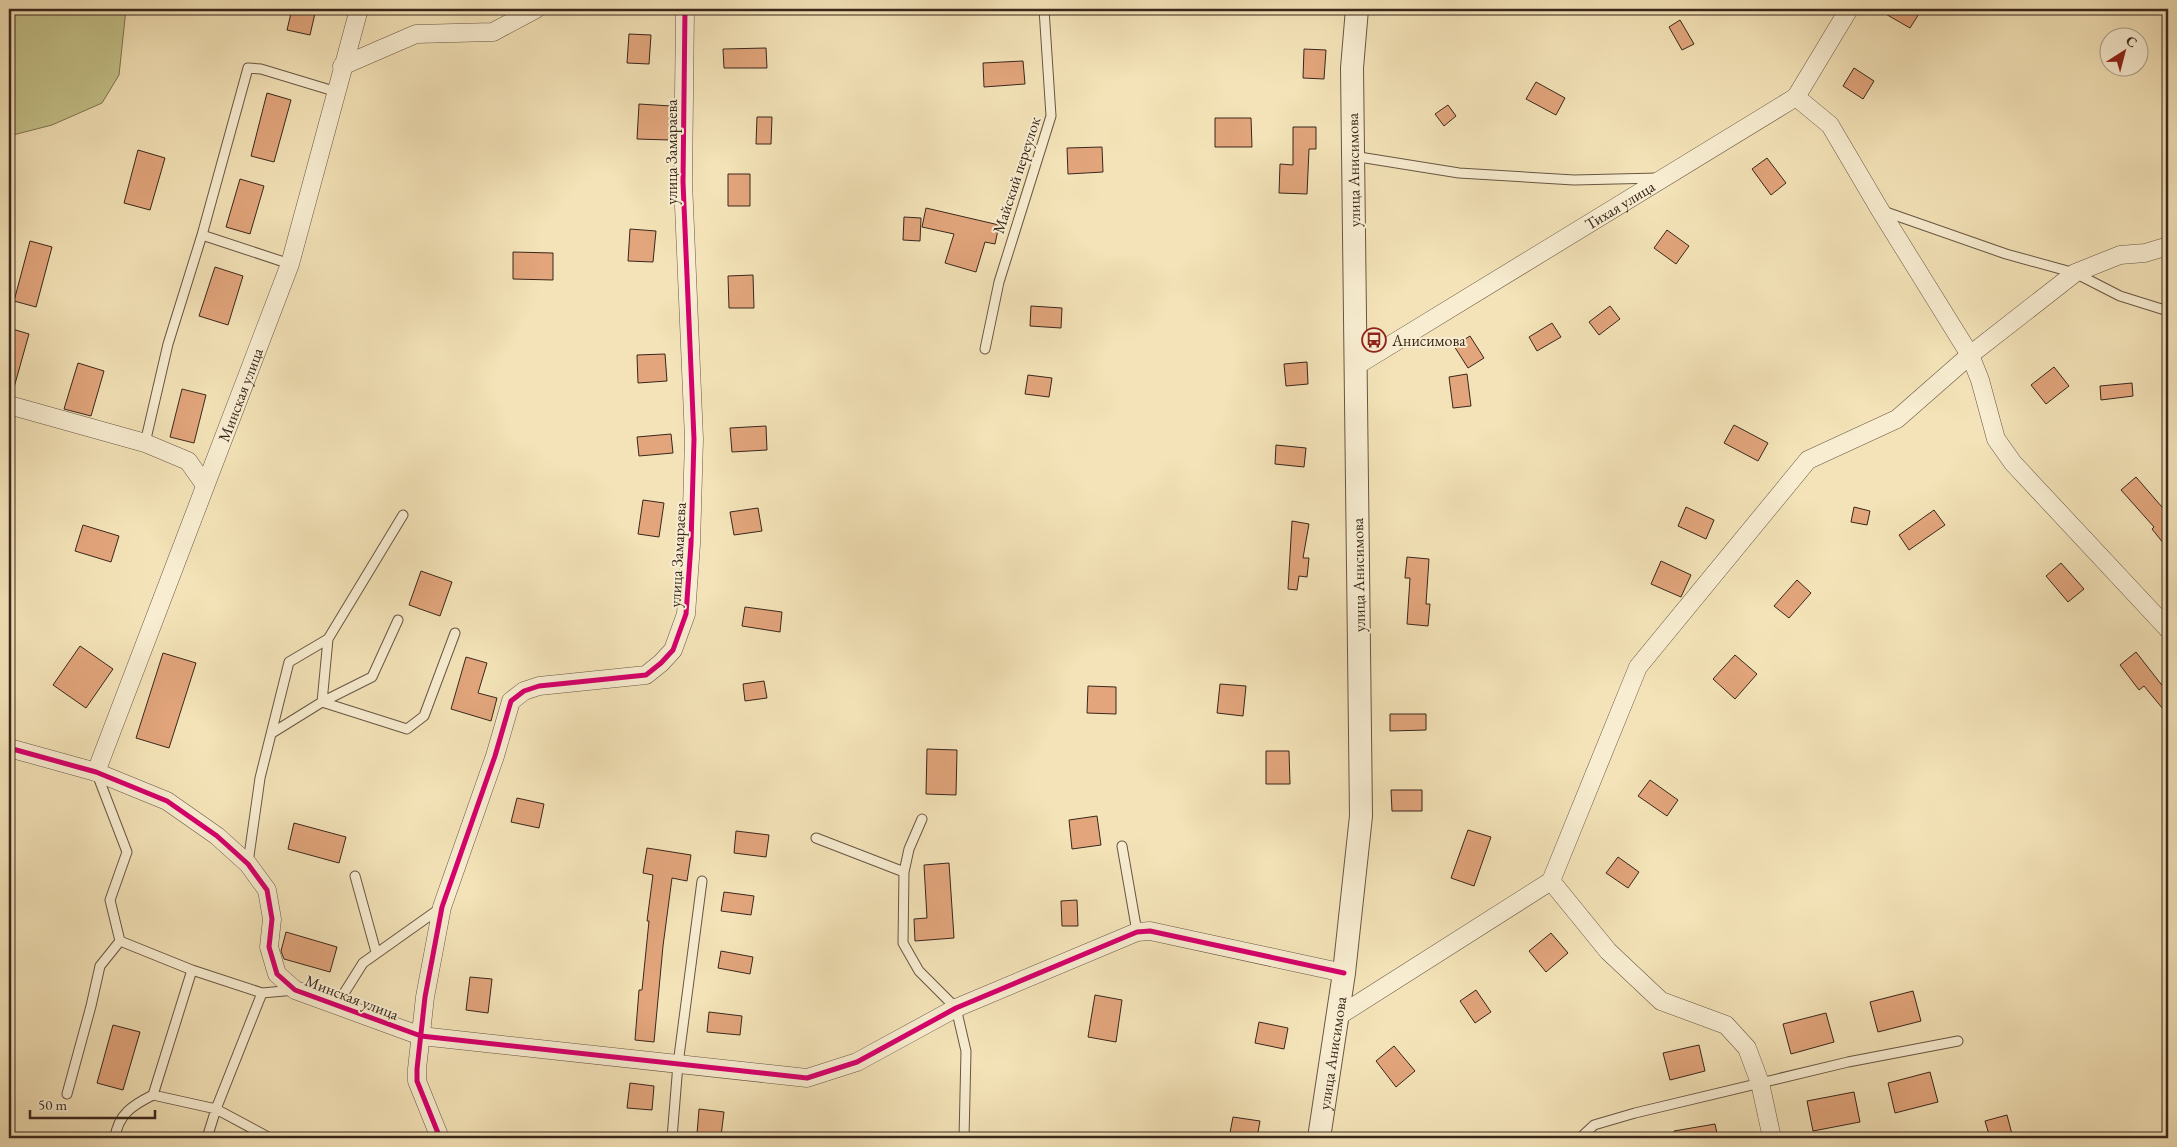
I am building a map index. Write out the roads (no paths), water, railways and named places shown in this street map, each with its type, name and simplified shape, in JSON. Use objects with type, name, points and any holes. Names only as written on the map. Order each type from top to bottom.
[{"type":"street","name":"Минская улица","points":[[96,772],[290,264],[337,92],[342,66],[359,9]]},
{"type":"street","points":[[342,66],[416,34],[493,32],[536,9]]},
{"type":"street","name":"улица Замараева","points":[[440,1138],[417,1081],[428,978],[442,907],[495,756],[512,701],[524,691],[539,686],[646,675],[674,650],[686,614],[691,544],[694,439],[682,182],[685,9]]},
{"type":"street","name":"улица Анисимова","points":[[1319,1138],[1344,973],[1361,816],[1352,68],[1357,9]]},
{"type":"street","name":"Тихая улица","points":[[1356,366],[1796,96],[1849,9]]},
{"type":"street","points":[[1796,96],[1830,125],[1970,355],[1980,380],[1996,439],[2013,463],[2168,629]]},
{"type":"street","points":[[1338,1018],[1550,881],[1638,667],[1808,460],[1897,419],[1970,355],[2074,273],[2120,255],[2145,253],[2168,246]]},
{"type":"street","points":[[9,405],[145,444],[188,461],[205,485]]},
{"type":"street","name":"Минская улица","points":[[9,748],[96,772],[166,801],[217,836],[248,864],[267,890],[272,919],[269,947],[277,974],[295,990],[421,1036],[807,1078],[857,1062],[956,1008],[1137,932]]},
{"type":"street","points":[[1550,881],[1608,951],[1661,1001],[1726,1025],[1747,1048],[1760,1083],[1772,1138]]},
{"type":"street","points":[[1137,932],[1150,931],[1344,973]]},
{"type":"lane","name":"Майский переулок","points":[[985,349],[1001,273],[1051,116],[1044,9]]},
{"type":"lane","points":[[145,444],[168,344],[202,235],[248,68],[261,69],[337,92]]},
{"type":"lane","points":[[1353,156],[1458,174],[1574,180],[1663,178]]},
{"type":"lane","points":[[1880,210],[2006,254],[2074,273],[2120,296],[2168,311]]},
{"type":"lane","points":[[202,235],[290,264]]},
{"type":"lane","points":[[322,702],[328,639],[404,515]]},
{"type":"lane","points":[[272,733],[322,702],[372,677],[398,620]]},
{"type":"lane","points":[[322,702],[407,729],[424,716],[455,633]]},
{"type":"lane","points":[[248,864],[260,778],[289,662],[328,639]]},
{"type":"lane","points":[[96,772],[127,852],[110,900],[120,941]]},
{"type":"lane","points":[[922,818],[909,849],[904,872],[903,944],[919,971],[956,1008],[966,1051],[964,1138]]},
{"type":"lane","points":[[816,838],[904,872]]},
{"type":"lane","points":[[1122,846],[1137,932]]},
{"type":"lane","points":[[355,876],[376,952]]},
{"type":"lane","points":[[672,1138],[678,1064],[702,881]]},
{"type":"lane","points":[[336,1006],[364,963],[376,952],[442,907]]},
{"type":"lane","points":[[120,941],[192,970],[262,993],[295,990]]},
{"type":"lane","points":[[67,1094],[100,966],[120,941]]},
{"type":"lane","points":[[153,1095],[192,970]]},
{"type":"lane","points":[[207,1138],[216,1109],[262,993]]},
{"type":"lane","points":[[1580,1138],[1594,1125],[1635,1113],[1848,1062],[1958,1041]]},
{"type":"lane","points":[[115,1138],[116,1131],[129,1108],[153,1095],[216,1109],[270,1138]]},
{"type":"place","name":"Анисимова","points":[[1374,340]]}]
